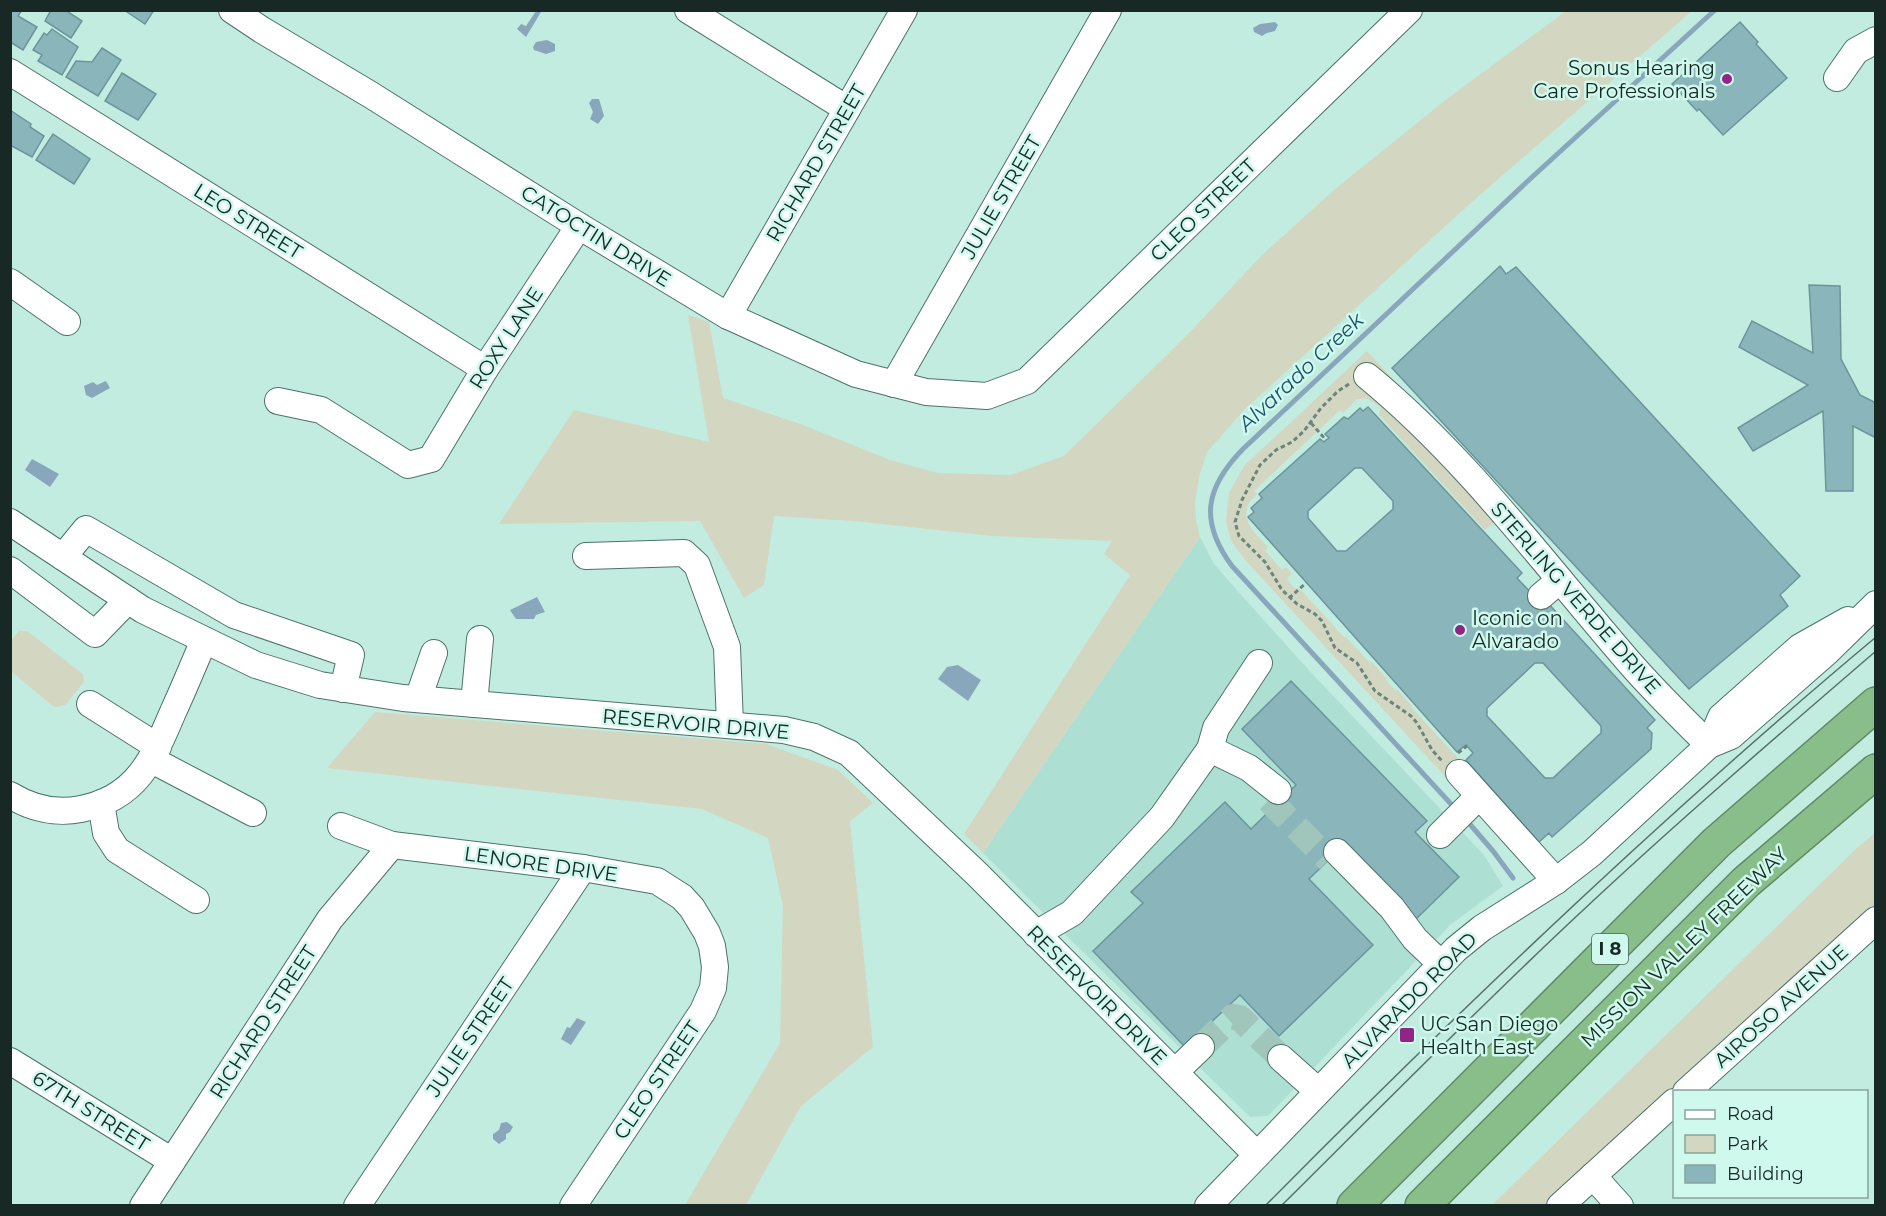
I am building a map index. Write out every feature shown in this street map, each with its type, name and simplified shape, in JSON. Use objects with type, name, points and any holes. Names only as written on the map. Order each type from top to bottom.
[{"type":"highway","name":"I 8","points":[[1354,1206],[1716,843],[1875,704]]},
{"type":"highway","name":"MISSION VALLEY FREEWAY","points":[[1422,1206],[1746,882],[1875,771]]},
{"type":"street","name":"CATOCTIN DRIVE","points":[[232,10],[268,20],[371,94],[579,226],[728,316],[856,374],[926,392],[987,396]]},
{"type":"street","points":[[688,10],[847,109]]},
{"type":"street","name":"RICHARD STREET","points":[[728,316],[904,10]]},
{"type":"street","name":"JULIE STREET","points":[[894,384],[1108,10]]},
{"type":"street","name":"CLEO STREET","points":[[987,396],[1027,381],[1409,10]]},
{"type":"street","points":[[1837,78],[1856,51],[1875,40]]},
{"type":"street","name":"LEO STREET","points":[[10,72],[485,369]]},
{"type":"street","name":"ROXY LANE","points":[[279,401],[321,410],[408,465],[431,459],[485,369],[579,226]]},
{"type":"street","points":[[10,282],[67,322]]},
{"type":"street","name":"STERLING VERDE DRIVE","points":[[1367,376],[1414,416],[1504,514],[1550,588],[1631,664],[1709,745]]},
{"type":"street","name":"RESERVOIR DRIVE","points":[[10,522],[143,610],[256,665],[320,685],[418,699],[784,730],[814,736],[849,753],[977,874],[1257,1155]]},
{"type":"street","points":[[63,557],[86,529],[234,615],[351,655],[343,689]]},
{"type":"street","points":[[586,556],[684,553],[697,565],[728,646],[730,725]]},
{"type":"street","points":[[10,570],[95,633],[128,600]]},
{"type":"street","name":"ALVARADO ROAD","points":[[1208,1206],[1441,964],[1482,928],[1556,881],[1592,853],[1709,745],[1731,736],[1827,652],[1875,604],[1800,647],[1721,717],[1709,745]]},
{"type":"street","points":[[474,704],[480,639]]},
{"type":"street","points":[[10,795],[21,802],[48,809],[75,810],[101,803],[125,790],[144,771],[155,753],[204,640]]},
{"type":"street","points":[[418,699],[434,653]]},
{"type":"street","points":[[1036,933],[1072,913],[1092,886],[1162,817],[1208,752],[1216,728],[1259,663]]},
{"type":"street","points":[[90,704],[155,753],[253,813]]},
{"type":"street","points":[[1208,752],[1250,768],[1274,796]]},
{"type":"street","points":[[1459,773],[1556,881]]},
{"type":"street","points":[[1440,835],[1479,796]]},
{"type":"street","points":[[101,803],[106,833],[117,850],[196,900]]},
{"type":"street","name":"LENORE DRIVE","points":[[341,826],[392,844],[583,868],[657,881],[670,888],[692,908],[712,946]]},
{"type":"street","name":"RICHARD STREET","points":[[143,1206],[330,919],[392,844]]},
{"type":"street","points":[[1333,856],[1392,908],[1415,939],[1441,964]]},
{"type":"street","name":"JULIE STREET","points":[[357,1206],[583,868]]},
{"type":"street","name":"AIROSO AVENUE","points":[[1688,1090],[1875,920]]},
{"type":"street","name":"CLEO STREET","points":[[573,1206],[705,1009],[715,977],[712,946]]},
{"type":"street","points":[[1175,1072],[1201,1047]]},
{"type":"street","points":[[1281,1058],[1318,1091]]},
{"type":"street","name":"67TH STREET","points":[[10,1061],[172,1161]]},
{"type":"street","points":[[1560,1206],[1673,1103]]},
{"type":"street","points":[[1593,1176],[1620,1206]]},
{"type":"path","points":[[1367,376],[1338,391],[1292,442],[1276,450],[1260,465],[1242,500],[1235,522],[1239,536],[1265,562],[1276,582],[1289,598],[1322,621],[1335,648],[1357,663],[1375,691],[1418,723],[1438,758],[1459,773]]},
{"type":"path","points":[[1311,423],[1326,440]]},
{"type":"path","points":[[1289,598],[1306,583]]},
{"type":"shaded area","points":[[1200,537],[1214,564],[1305,666],[1484,855],[1503,886],[1450,925],[1268,1116],[1250,1117],[983,853]]},
{"type":"green space","points":[[1566,11],[1692,11],[1473,201],[1245,409],[1207,452],[1199,477],[1195,503],[1200,537],[983,853],[964,834],[1130,575],[1104,554],[1112,541],[992,536],[854,521],[774,516],[764,585],[744,598],[700,521],[499,524],[574,410],[709,442],[688,315],[709,322],[723,398],[803,425],[890,460],[938,473],[1010,475],[1064,456],[1190,332],[1262,255],[1334,190],[1443,102]]},
{"type":"green space","points":[[1367,351],[1512,508],[1485,530],[1379,415],[1381,407],[1367,399],[1357,399],[1343,413],[1340,410],[1254,491],[1257,494],[1250,502],[1246,516],[1251,528],[1268,547],[1265,551],[1282,570],[1286,567],[1292,574],[1287,579],[1293,587],[1301,590],[1343,636],[1370,663],[1372,662],[1550,858],[1528,866],[1246,561],[1231,541],[1226,522],[1229,493],[1244,466]]},
{"type":"green space","points":[[19,631],[27,631],[83,674],[84,682],[65,705],[54,707],[11,671],[11,641]]},
{"type":"green space","points":[[375,712],[766,744],[838,770],[873,803],[850,821],[873,1047],[801,1106],[746,1205],[685,1205],[780,1043],[783,906],[768,838],[702,809],[327,768]]},
{"type":"green space","points":[[1875,833],[1875,905],[1752,1021],[1547,1205],[1491,1206]]},
{"type":"water","points":[[536,11],[541,12],[526,37],[517,29],[521,24],[526,26]]},
{"type":"water","points":[[1275,22],[1278,25],[1275,31],[1262,36],[1254,32],[1253,28],[1260,24]]},
{"type":"water","points":[[547,40],[555,44],[555,51],[546,54],[534,50],[536,42]]},
{"type":"water","points":[[592,99],[599,99],[604,116],[598,124],[590,119],[593,112],[589,103]]},
{"type":"water","points":[[106,381],[110,388],[92,398],[86,395],[84,386],[93,382],[97,385]]},
{"type":"water","points":[[32,459],[59,474],[50,487],[25,470]]},
{"type":"water","points":[[537,597],[545,612],[536,615],[534,619],[516,619],[510,610]]},
{"type":"water","points":[[958,665],[981,680],[968,701],[938,679],[947,667]]},
{"type":"water","points":[[577,1018],[586,1022],[571,1045],[561,1039],[567,1027],[570,1028]]},
{"type":"water","points":[[507,1122],[513,1127],[506,1134],[506,1139],[499,1144],[493,1139],[493,1134],[499,1130],[501,1123]]},
{"type":"building","points":[[10,10],[22,10],[18,16],[37,27],[23,50],[10,42]]},
{"type":"building","points":[[51,10],[65,10],[82,21],[71,38],[45,21]]},
{"type":"building","points":[[124,10],[154,10],[145,24]]},
{"type":"building","points":[[1740,22],[1758,42],[1756,44],[1787,78],[1723,135],[1672,84]]},
{"type":"building","points":[[52,29],[78,47],[62,75],[38,61],[42,55],[33,50],[44,33],[47,35]]},
{"type":"building","points":[[102,48],[121,60],[98,96],[66,77],[76,61],[92,62]]},
{"type":"building","points":[[122,73],[156,94],[138,120],[105,101]]},
{"type":"building","points":[[10,110],[44,136],[32,157],[10,145]]},
{"type":"building","points":[[53,134],[90,159],[74,184],[36,160]]},
{"type":"building","points":[[1500,266],[1506,274],[1516,267],[1800,576],[1780,595],[1788,606],[1689,689],[1392,368]]},
{"type":"building","points":[[1809,285],[1840,286],[1841,359],[1860,395],[1876,403],[1876,438],[1853,426],[1853,491],[1826,491],[1823,411],[1753,451],[1738,428],[1808,385],[1739,347],[1752,321],[1813,353]]},
{"type":"building","name":"Iconic on Alvarado","points":[[1368,407],[1522,573],[1517,578],[1533,595],[1537,591],[1655,720],[1647,728],[1652,733],[1651,749],[1552,837],[1549,833],[1539,842],[1466,760],[1473,753],[1467,746],[1457,752],[1248,517],[1254,512],[1251,508],[1262,498],[1259,494],[1320,439],[1324,442],[1329,438],[1325,434],[1344,417],[1348,419],[1360,408],[1363,411]],"holes":[[[1355,468],[1362,468],[1393,501],[1393,509],[1346,551],[1337,551],[1308,518],[1308,511]],[[1535,663],[1543,663],[1601,726],[1601,733],[1553,778],[1545,778],[1487,716],[1487,708]]]},
{"type":"building","points":[[1291,681],[1427,821],[1415,832],[1459,877],[1415,920],[1343,846],[1309,879],[1373,945],[1279,1036],[1240,995],[1185,1047],[1093,951],[1143,903],[1131,892],[1225,802],[1251,829],[1296,785],[1242,729]]},
{"type":"waterway","name":"Alvarado Creek","points":[[1451,804],[1232,566],[1214,534],[1211,519],[1214,491],[1230,463],[1243,449],[1530,179],[1715,10]]},
{"type":"waterway","name":"Alvarado Creek","points":[[1468,822],[1513,878]]},
{"type":"tunnel","points":[[1269,800],[1329,860]]},
{"type":"tunnel","points":[[1201,1047],[1233,1017],[1240,1018],[1281,1058]]},
{"type":"tram line","points":[[1265,1206],[1488,986],[1640,843],[1876,637]]},
{"type":"tram line","points":[[1281,1206],[1580,913],[1689,813],[1876,651]]},
{"type":"place","name":"Sonus Hearing Care Professionals","points":[[1727,79]]},
{"type":"place","name":"Iconic on Alvarado","points":[[1460,630]]},
{"type":"place","name":"UC San Diego Health East","points":[[1407,1035]]}]
